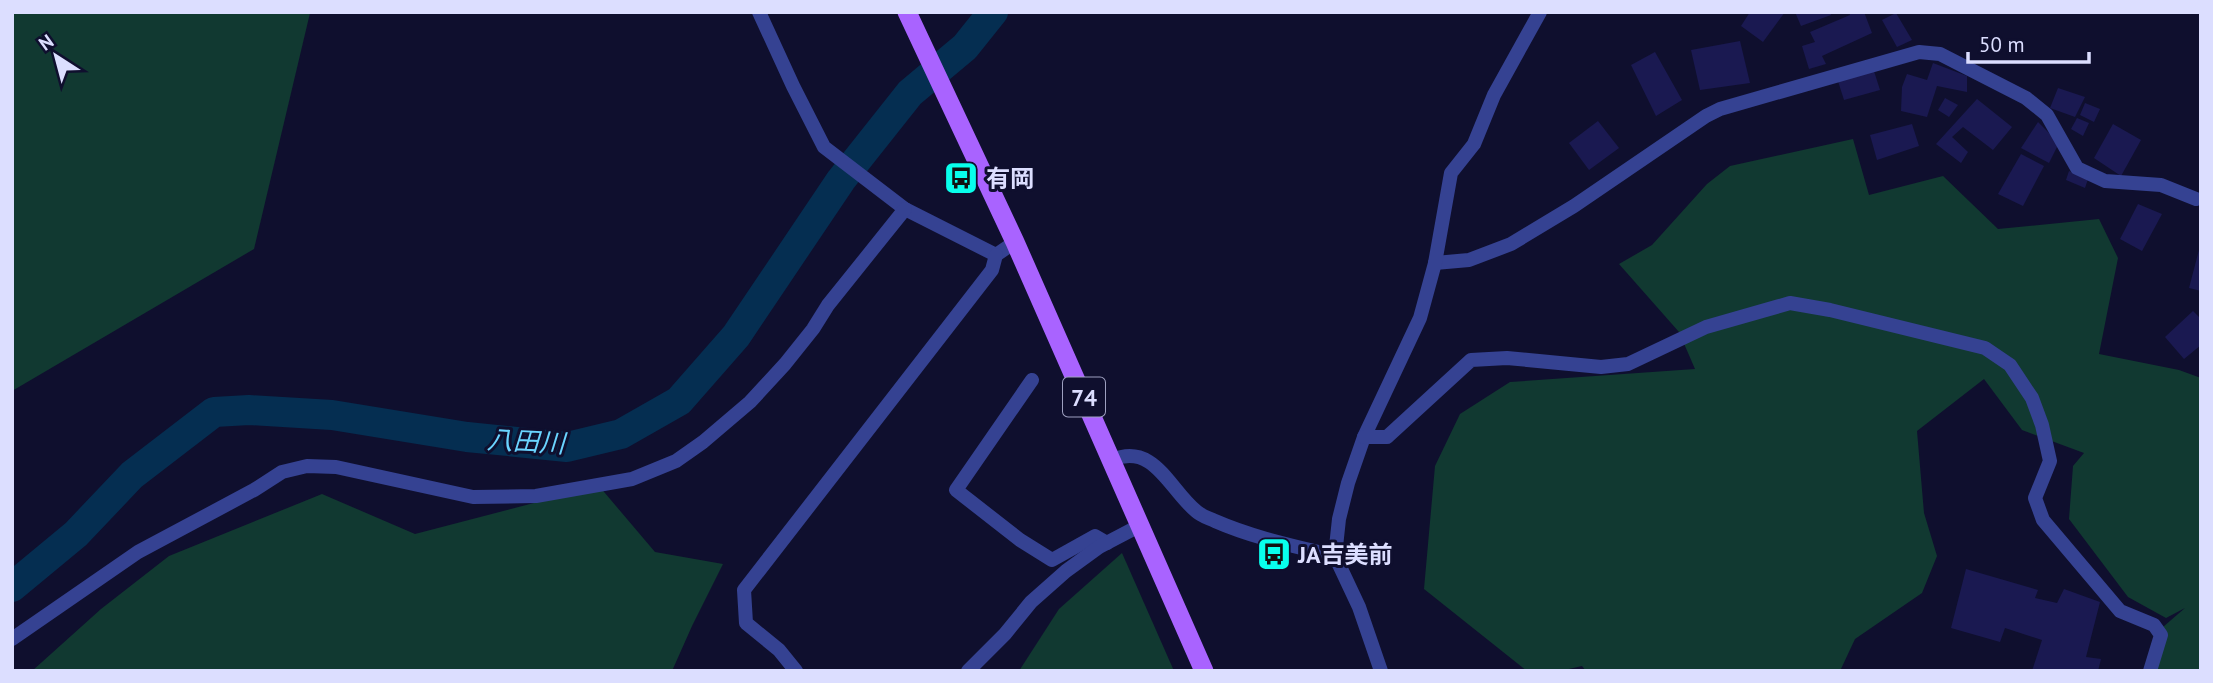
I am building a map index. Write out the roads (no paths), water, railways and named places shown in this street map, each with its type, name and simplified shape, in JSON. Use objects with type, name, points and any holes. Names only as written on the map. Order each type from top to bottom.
[{"type":"main road","name":"74","points":[[907,12],[1015,242],[1204,671]]},
{"type":"street","points":[[760,12],[793,86],[824,146],[905,209],[996,255]]},
{"type":"street","points":[[1381,671],[1359,607],[1335,555],[1339,519],[1364,437],[1420,318],[1435,262],[1451,173],[1474,144],[1494,95],[1540,12]]},
{"type":"street","points":[[1435,262],[1469,260],[1511,244],[1574,206],[1720,108],[1919,52],[1940,54],[2026,98],[2047,115],[2077,168],[2105,181],[2161,186],[2196,199]]},
{"type":"street","points":[[12,639],[138,552],[254,490],[282,472],[307,466],[335,467],[473,497],[536,496],[632,479],[676,460],[703,442],[750,402],[785,364],[813,329],[828,304],[905,209]]},
{"type":"street","points":[[796,671],[779,650],[746,623],[744,590],[992,270],[996,255],[1015,242]]},
{"type":"street","points":[[1364,437],[1387,438],[1471,360],[1507,358],[1601,367],[1628,364],[1706,327],[1790,303],[1830,310],[1985,348],[2010,365],[2032,398],[2042,425],[2050,461],[2035,498],[2043,520],[2120,611],[2154,625],[2161,635],[2150,671]]},
{"type":"street","points":[[1032,380],[956,490],[1020,540],[1052,560],[1095,536],[1107,543]]},
{"type":"street","points":[[1112,460],[1122,456],[1137,456],[1151,461],[1197,512],[1244,534],[1335,555]]},
{"type":"street","points":[[968,671],[1005,634],[1031,602],[1066,570],[1139,526]]},
{"type":"waterway","name":"八田川","points":[[12,587],[76,534],[132,475],[214,412],[249,410],[332,415],[467,437],[567,447],[621,434],[679,401],[736,336],[841,180],[910,93],[965,47],[993,12]]},
{"type":"place","name":"有岡","points":[[961,178]]},
{"type":"place","name":"JA吉美前","points":[[1274,554]]}]
